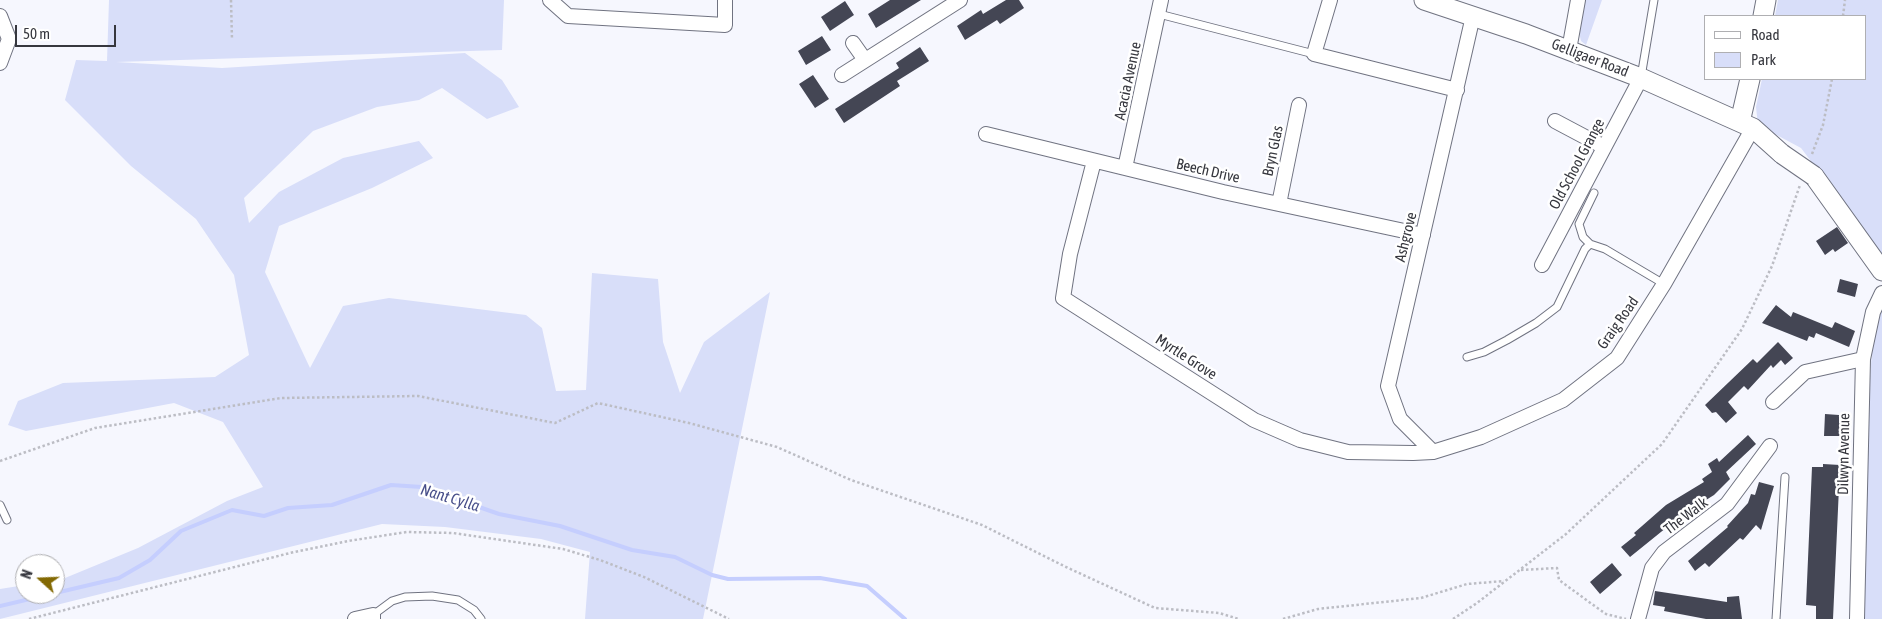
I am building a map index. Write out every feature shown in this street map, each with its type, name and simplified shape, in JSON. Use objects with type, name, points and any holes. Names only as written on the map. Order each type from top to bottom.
[{"type":"street","points":[[550,0],[568,16],[725,25],[725,1]]},
{"type":"street","points":[[842,76],[960,0]]},
{"type":"street","points":[[1330,0],[1314,54],[1457,90]]},
{"type":"street","name":"Gelligaer Road","points":[[1424,0],[1569,50],[1641,78],[1747,125],[1808,173],[1882,271]]},
{"type":"street","points":[[1569,50],[1578,0]]},
{"type":"street","points":[[1763,15],[1766,0]]},
{"type":"street","name":"Acacia Avenue","points":[[1126,168],[1160,7]]},
{"type":"street","points":[[0,16],[9,39],[0,63]]},
{"type":"street","name":"Ashgrove","points":[[1433,452],[1400,419],[1388,386],[1473,16]]},
{"type":"street","points":[[853,42],[865,60]]},
{"type":"street","name":"Old School Grange","points":[[1542,265],[1641,78]]},
{"type":"street","points":[[1747,125],[1750,80]]},
{"type":"street","name":"Bryn Glas","points":[[1279,204],[1300,104]]},
{"type":"street","points":[[1555,121],[1604,147]]},
{"type":"street","name":"Graig Road","points":[[1433,452],[1481,438],[1563,400],[1617,358],[1664,284],[1747,125]]},
{"type":"street","name":"Beech Drive","points":[[986,134],[1279,204],[1423,235]]},
{"type":"street","name":"Myrtle Grove","points":[[1094,161],[1070,254],[1063,298],[1254,420],[1300,440],[1348,452],[1433,452]]},
{"type":"street","name":"Dilwyn Avenue","points":[[1857,619],[1862,359],[1873,312],[1882,292]]},
{"type":"street","points":[[1773,402],[1806,372],[1862,359]]},
{"type":"street","name":"The Walk","points":[[1638,619],[1652,568],[1660,557],[1727,504],[1770,446]]},
{"type":"street","points":[[355,619],[373,617]]},
{"type":"lane","points":[[1641,78],[1654,0]]},
{"type":"lane","points":[[1160,7],[1314,54]]},
{"type":"lane","points":[[1594,193],[1579,224],[1583,237],[1590,244],[1605,249],[1664,284]]},
{"type":"lane","points":[[1468,357],[1484,352],[1499,344],[1536,323],[1557,307],[1585,249],[1590,244]]},
{"type":"lane","points":[[1776,619],[1785,477]]},
{"type":"lane","points":[[0,505],[7,520]]},
{"type":"lane","points":[[373,617],[392,601],[405,597],[432,596],[458,600],[474,610],[482,619]]},
{"type":"path","points":[[231,0],[232,40]]},
{"type":"path","points":[[1843,15],[1845,0]]},
{"type":"path","points":[[1453,619],[1566,534],[1662,444],[1742,329],[1772,266],[1808,173],[1822,125],[1832,80]]},
{"type":"path","points":[[0,461],[95,428],[281,398],[418,396],[555,423],[598,403],[689,423],[777,447],[851,480],[982,525],[1066,567],[1155,608],[1219,613],[1239,619]]},
{"type":"path","points":[[29,619],[290,553],[348,540],[407,532],[453,533],[563,549],[600,560],[644,577],[729,619]]},
{"type":"path","points":[[1520,570],[1557,568],[1559,580],[1566,586],[1606,614],[1626,619]]},
{"type":"path","points":[[1283,619],[1318,609],[1421,598],[1467,584],[1505,581]]},
{"type":"green space","points":[[109,0],[504,0],[502,50],[116,62],[222,68],[465,53],[502,80],[519,107],[487,119],[442,88],[419,100],[377,107],[313,131],[244,198],[249,223],[279,192],[343,158],[419,141],[433,158],[372,188],[279,226],[265,272],[310,368],[343,306],[389,298],[526,315],[542,328],[556,391],[586,390],[592,273],[658,279],[663,342],[680,393],[704,342],[770,292],[703,619],[585,619],[590,552],[541,539],[445,527],[382,524],[65,603],[65,578],[138,548],[227,501],[263,487],[223,422],[174,403],[26,431],[8,425],[18,401],[63,383],[215,377],[249,355],[234,275],[196,219],[131,166],[65,100],[76,60],[107,61]]},
{"type":"green space","points":[[1580,0],[1602,0],[1586,45],[1581,41],[1579,32]]},
{"type":"green space","points":[[1778,0],[1882,0],[1882,262],[1827,176],[1820,173],[1801,148],[1758,125],[1756,107],[1762,80],[1867,80],[1867,15],[1775,15]]},
{"type":"green space","points":[[1882,301],[1882,619],[1864,619],[1866,430],[1872,351]]},
{"type":"green space","points":[[15,587],[15,604],[60,604],[0,619],[0,589]]},
{"type":"building","points":[[890,0],[921,0],[876,28],[868,14]]},
{"type":"building","points":[[1006,0],[1019,0],[1024,8],[1000,24],[997,20],[965,40],[957,26],[981,10],[983,14]]},
{"type":"building","points":[[845,1],[854,15],[830,31],[821,17]]},
{"type":"building","points":[[822,36],[831,50],[806,65],[798,51]]},
{"type":"building","points":[[920,47],[929,61],[897,81],[900,86],[844,123],[835,109],[899,68],[896,63]]},
{"type":"building","points":[[813,75],[829,99],[815,108],[799,84]]},
{"type":"building","points":[[1837,227],[1848,243],[1835,252],[1833,249],[1825,255],[1816,241]]},
{"type":"building","points":[[1840,279],[1858,284],[1855,297],[1837,292]]},
{"type":"building","points":[[1776,305],[1791,317],[1793,312],[1832,328],[1835,322],[1855,331],[1849,347],[1816,333],[1814,338],[1809,336],[1807,341],[1762,323]]},
{"type":"building","points":[[1778,342],[1793,358],[1785,365],[1781,360],[1773,368],[1771,365],[1748,390],[1744,386],[1728,402],[1737,413],[1726,423],[1716,412],[1712,413],[1705,405],[1753,359],[1757,363]]},
{"type":"building","points":[[1825,414],[1839,415],[1839,423],[1842,423],[1842,436],[1824,436]]},
{"type":"building","points":[[1748,435],[1756,444],[1726,472],[1730,479],[1714,495],[1682,515],[1630,557],[1621,547],[1636,535],[1634,533],[1666,505],[1704,482],[1702,479],[1712,472],[1708,464],[1717,458],[1719,462]]},
{"type":"building","points":[[1823,464],[1840,465],[1833,619],[1816,619],[1816,606],[1806,605],[1812,467],[1823,467]]},
{"type":"building","points":[[1759,482],[1774,486],[1761,530],[1756,525],[1743,540],[1740,538],[1709,567],[1705,563],[1695,571],[1688,561],[1728,527],[1748,503],[1751,494],[1755,495]]},
{"type":"building","points":[[1612,563],[1622,575],[1600,594],[1590,582]]},
{"type":"building","points":[[1655,591],[1727,602],[1727,597],[1739,596],[1742,619],[1706,619],[1664,611],[1665,607],[1653,605]]},
{"type":"waterway","name":"Nant Cylla","points":[[0,606],[119,578],[150,560],[181,531],[232,510],[264,516],[288,508],[332,505],[391,485],[422,487],[499,514],[560,526],[632,550],[675,557],[712,575],[728,579],[820,578],[867,586],[905,619]]}]
